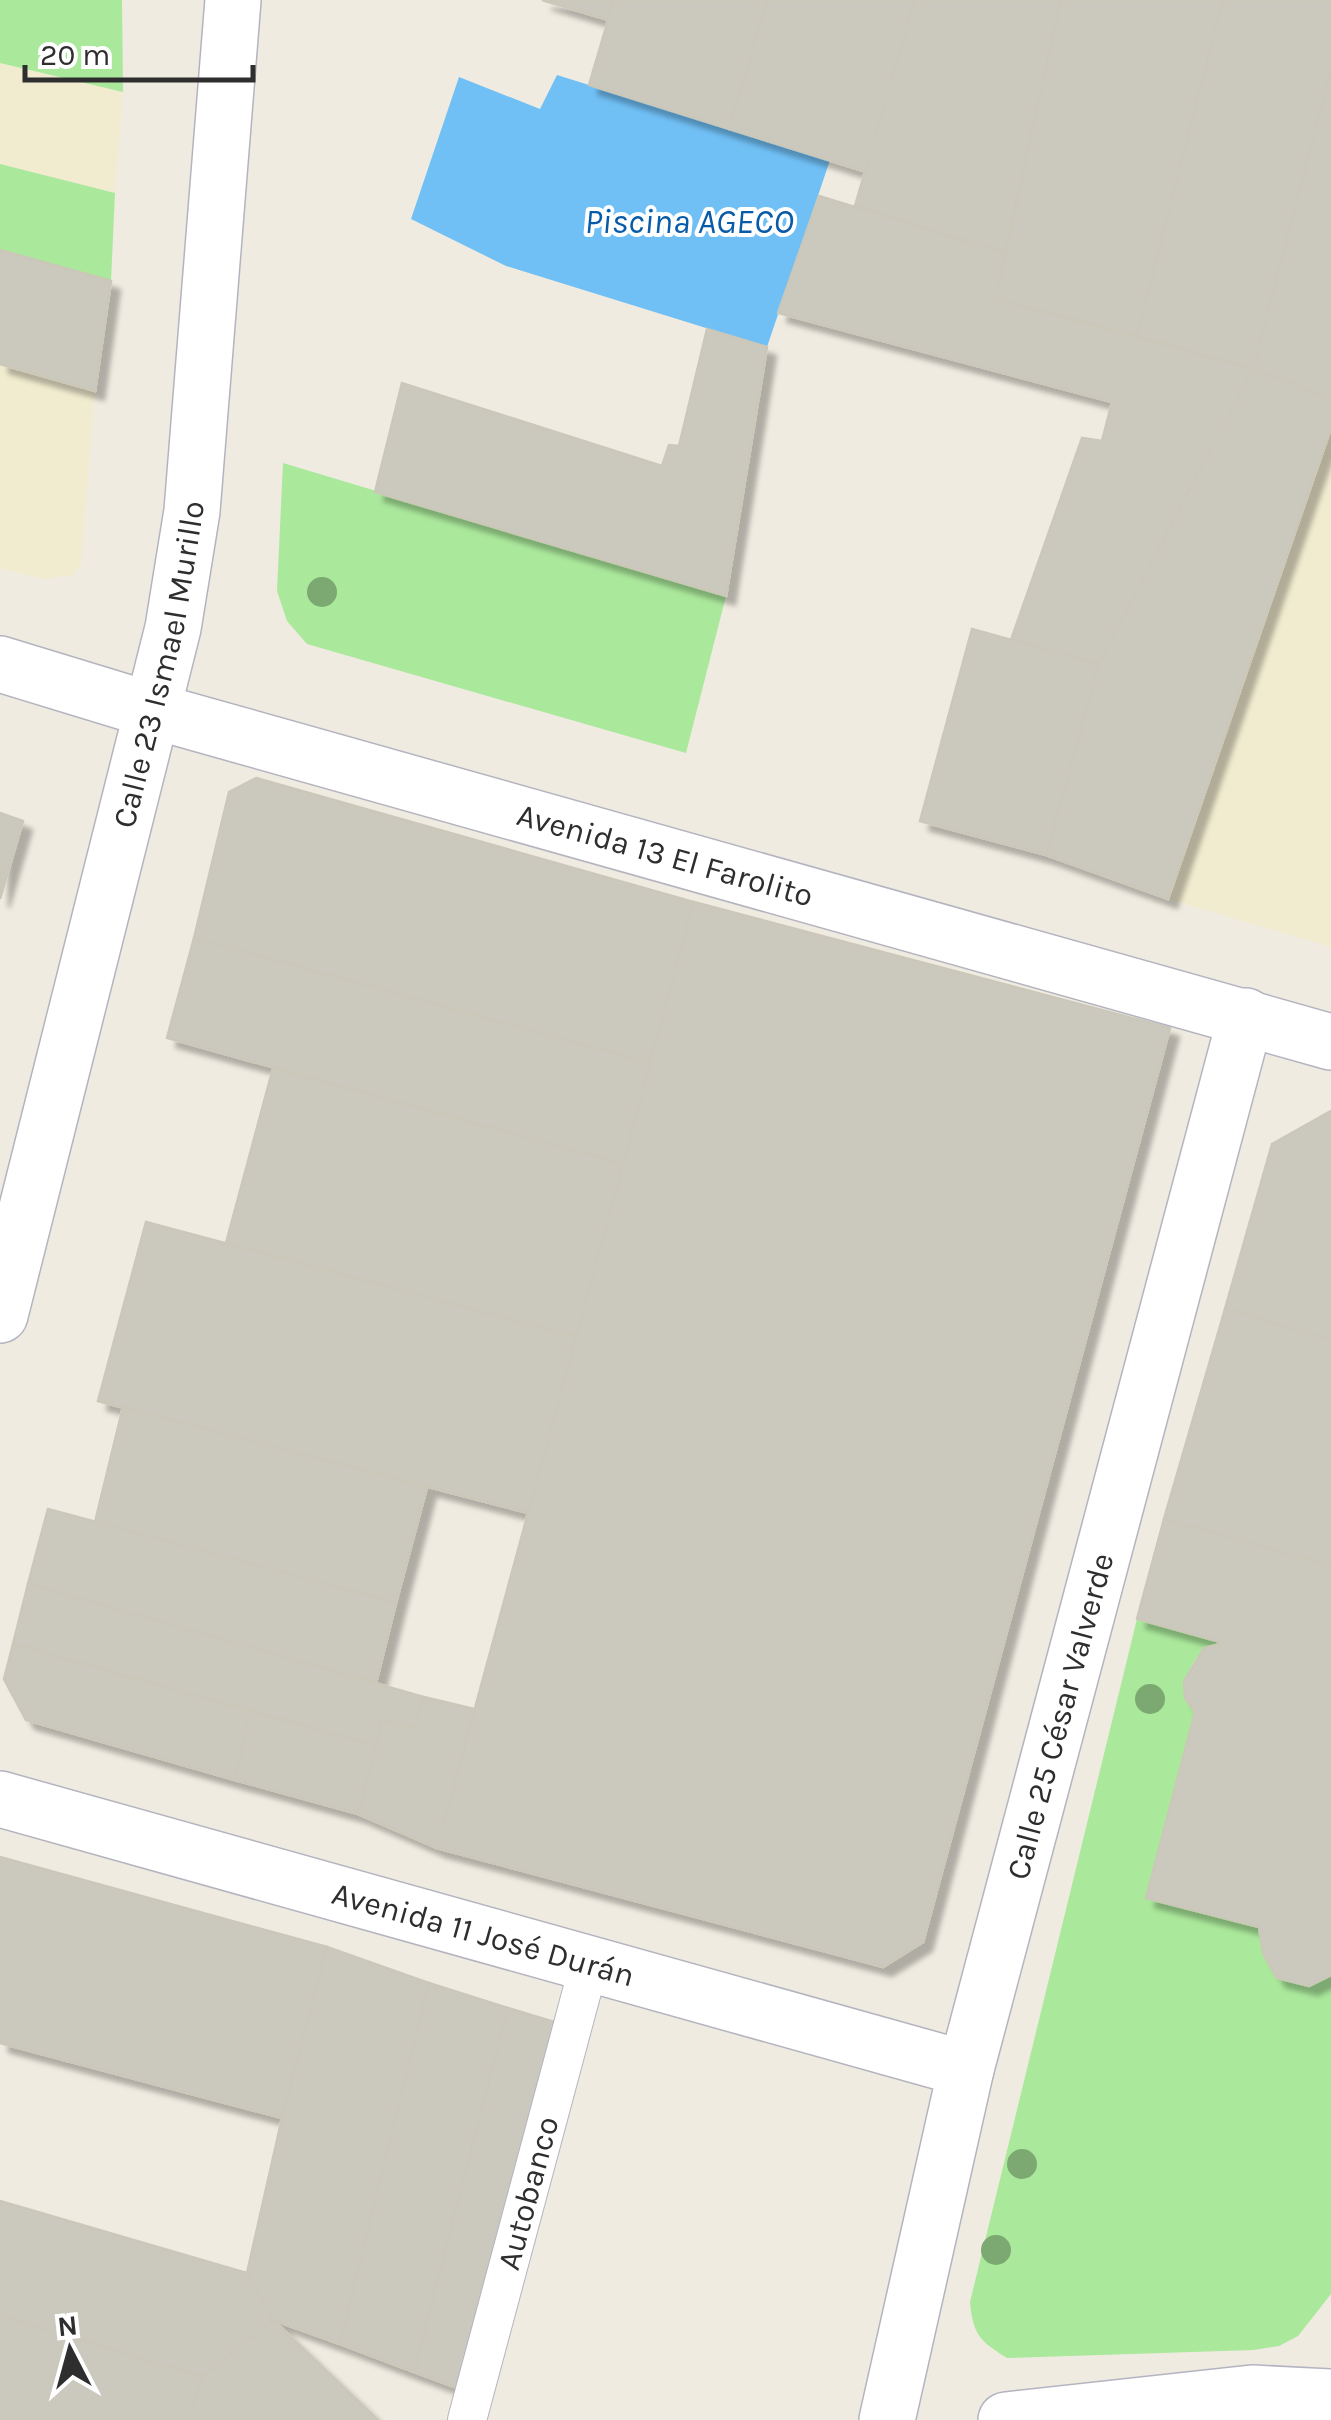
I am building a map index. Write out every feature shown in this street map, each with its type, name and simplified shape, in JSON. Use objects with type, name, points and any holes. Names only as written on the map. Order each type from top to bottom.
[{"type":"street","name":"Calle 23 Ismael Murillo","points":[[0,1315],[173,628],[192,512],[233,0]]},
{"type":"street","name":"Avenida 13 El Farolito","points":[[0,664],[154,711],[1331,1042]]},
{"type":"street","name":"Calle 25 César Valverde","points":[[887,2420],[966,2069],[1246,1016]]},
{"type":"street","name":"Avenida 11 José Durán","points":[[0,1799],[966,2069]]},
{"type":"street","points":[[1006,2420],[1252,2393],[1327,2389]]},
{"type":"lane","name":"Autobanco","points":[[467,2420],[589,1965]]},
{"type":"shaded area","points":[[0,63],[123,92],[115,193],[0,164]]},
{"type":"shaded area","points":[[0,364],[95,391],[81,564],[73,575],[42,579],[0,568]]},
{"type":"shaded area","points":[[1331,428],[1331,947],[1168,899]]},
{"type":"green space","points":[[0,0],[122,0],[123,92],[0,63]]},
{"type":"green space","points":[[0,164],[115,193],[111,281],[0,250]]},
{"type":"green space","points":[[283,463],[726,596],[686,753],[307,644],[287,621],[277,591]]},
{"type":"green space","points":[[1137,1619],[1224,1643],[1204,1648],[1186,1679],[1187,1695],[1195,1712],[1146,1897],[1259,1927],[1263,1953],[1277,1978],[1309,1986],[1331,1975],[1331,2294],[1298,2336],[1279,2346],[1007,2358],[979,2336],[970,2302]]},
{"type":"water","name":"Piscina AGECO","points":[[557,75],[830,160],[767,347],[506,266],[411,219],[459,77],[540,109]]},
{"type":"building","points":[[542,0],[614,0],[608,20]]},
{"type":"building","points":[[614,0],[768,0],[729,129],[589,85]]},
{"type":"building","points":[[768,0],[915,0],[866,172],[729,129]]},
{"type":"building","points":[[915,0],[1061,0],[1005,253],[855,206]]},
{"type":"building","points":[[1061,0],[1223,0],[1137,336],[996,299]]},
{"type":"building","points":[[1223,0],[1331,0],[1331,70],[1253,369],[1137,336]]},
{"type":"building","points":[[1331,70],[1331,399],[1253,369]]},
{"type":"building","points":[[819,196],[1005,253],[996,299],[1253,369],[1099,664],[1011,640],[1082,438],[1102,441],[1112,402],[778,313]]},
{"type":"building","points":[[0,250],[111,281],[95,391],[0,364]]},
{"type":"building","points":[[707,329],[767,347],[726,596],[375,492],[402,383],[662,466],[669,445],[679,446]]},
{"type":"building","points":[[1253,369],[1331,399],[1331,428],[1168,899],[1046,855],[1099,664]]},
{"type":"building","points":[[972,629],[1099,664],[1046,855],[920,821]]},
{"type":"building","points":[[256,778],[694,902],[650,1063],[194,938],[229,792]]},
{"type":"building","points":[[0,813],[23,821],[0,899]]},
{"type":"building","points":[[694,902],[1170,1028],[923,1942],[883,1967],[437,1848]]},
{"type":"building","points":[[194,938],[650,1063],[623,1164],[167,1038]]},
{"type":"building","points":[[273,1068],[623,1164],[576,1337],[226,1243]]},
{"type":"building","points":[[1331,1111],[1331,1340],[1225,1309],[1272,1144]]},
{"type":"building","points":[[146,1222],[576,1337],[528,1513],[98,1401]]},
{"type":"building","points":[[1225,1309],[1331,1340],[1331,1566],[1164,1519]]},
{"type":"building","points":[[123,1407],[427,1487],[396,1603],[95,1522]]},
{"type":"building","points":[[48,1509],[396,1603],[376,1683],[28,1584]]},
{"type":"building","points":[[1164,1519],[1331,1566],[1331,1975],[1309,1986],[1277,1978],[1263,1953],[1259,1927],[1146,1898],[1195,1712],[1185,1698],[1184,1681],[1204,1648],[1224,1643],[1137,1619]]},
{"type":"building","points":[[28,1584],[424,1697],[415,1728],[382,1720],[376,1746],[13,1644]]},
{"type":"building","points":[[13,1644],[250,1711],[235,1780],[26,1720],[4,1679]]},
{"type":"building","points":[[424,1697],[474,1709],[437,1848],[358,1814],[382,1720],[415,1728]]},
{"type":"building","points":[[250,1711],[376,1746],[358,1814],[235,1780]]},
{"type":"building","points":[[0,1857],[327,1947],[282,2118],[0,2043]]},
{"type":"building","points":[[327,1947],[429,1983],[340,2344],[273,2320],[247,2273]]},
{"type":"building","points":[[429,1983],[508,2008],[414,2372],[340,2344]]},
{"type":"building","points":[[508,2008],[568,2026],[463,2390],[414,2372]]},
{"type":"building","points":[[0,2201],[247,2273],[273,2320],[202,2377],[0,2315]]},
{"type":"building","points":[[0,2315],[202,2377],[190,2420],[0,2420]]},
{"type":"building","points":[[273,2320],[378,2420],[190,2420],[202,2377]]}]
